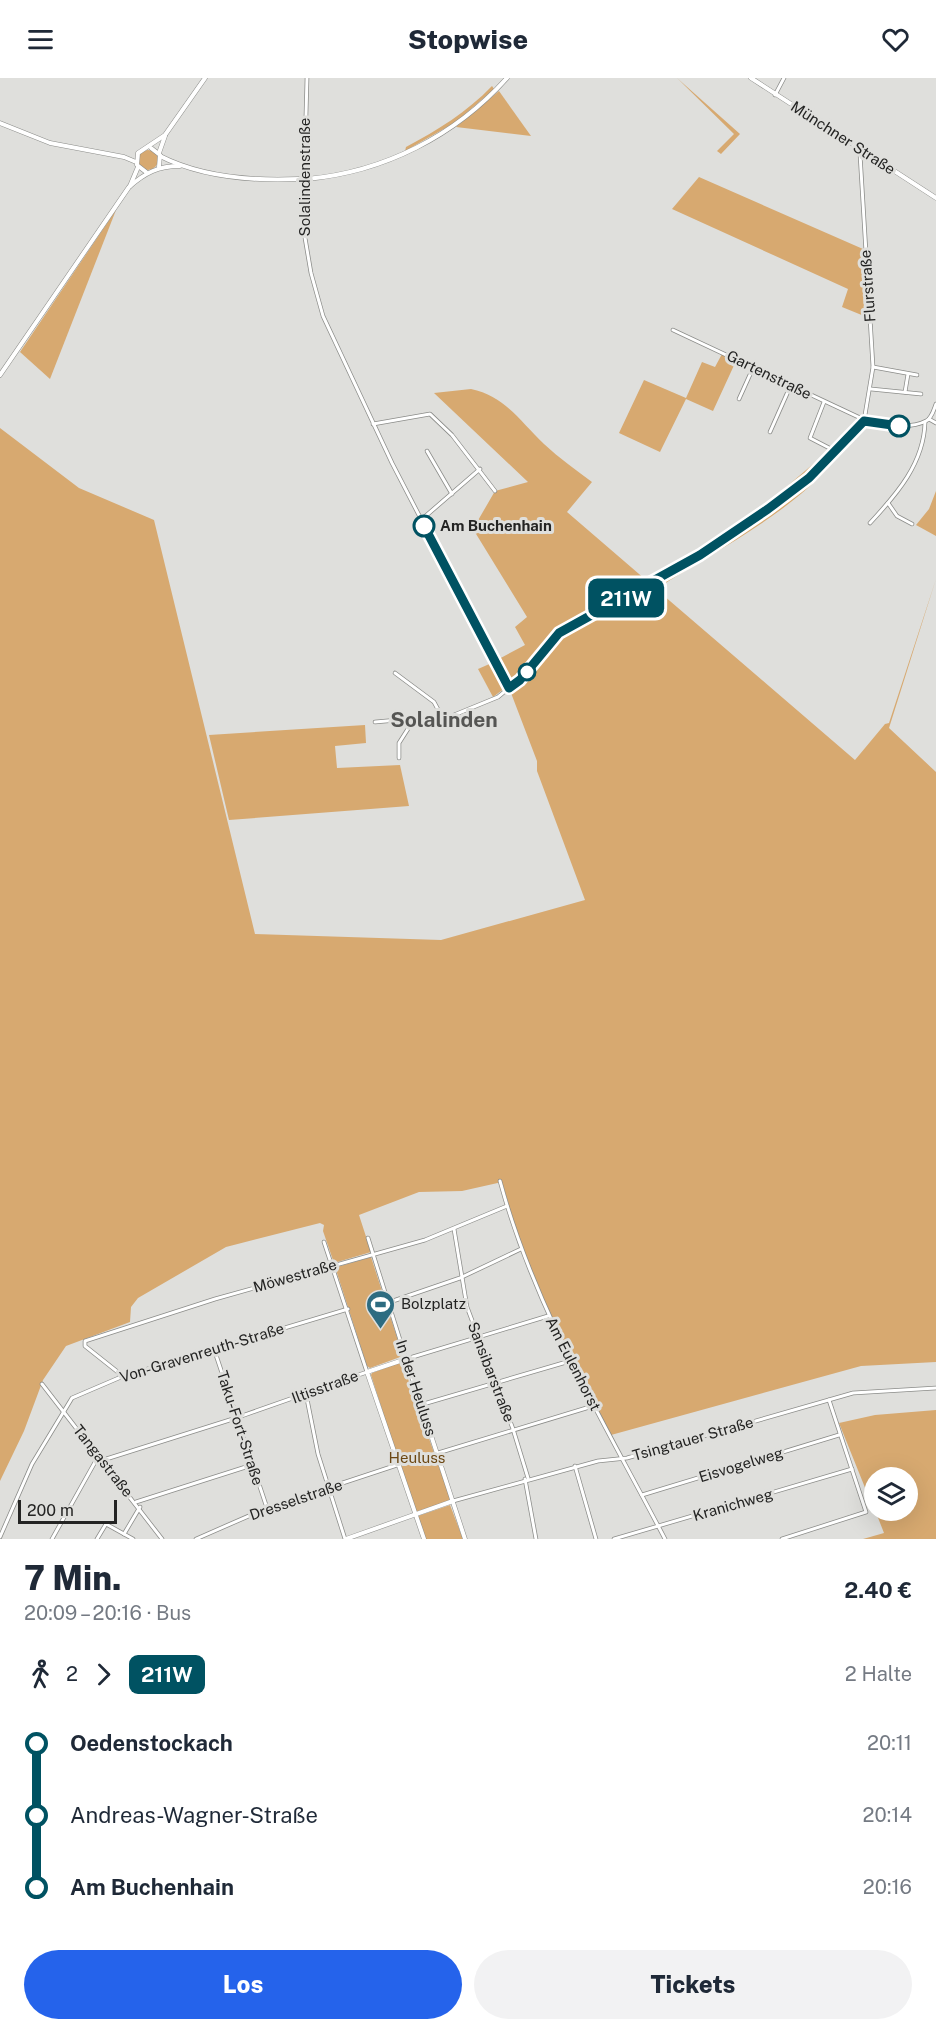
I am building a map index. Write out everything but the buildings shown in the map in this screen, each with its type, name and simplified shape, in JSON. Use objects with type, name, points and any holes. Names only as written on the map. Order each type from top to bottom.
[{"type":"main road","points":[[146,172],[138,167],[137,155],[142,149],[150,147],[165,135],[205,78]]},
{"type":"main road","points":[[129,188],[146,172],[159,167],[180,166],[244,177],[299,179],[368,168],[417,148],[467,116],[507,78]]},
{"type":"main road","name":"Münchner Straße","points":[[751,78],[936,198]]},
{"type":"main road","points":[[0,123],[50,143],[124,157],[136,162]]},
{"type":"main road","points":[[159,167],[165,135]]},
{"type":"main road","points":[[150,147],[180,166]]},
{"type":"main road","points":[[124,157],[137,155]]},
{"type":"main road","points":[[0,375],[129,188],[138,167]]},
{"type":"main road","name":"Iltisstraße","points":[[367,1372],[406,1359]]},
{"type":"main road","name":"In der Heuluss","points":[[406,1359],[465,1539]]},
{"type":"main road","points":[[367,1372],[424,1539]]},
{"type":"main road","points":[[345,1539],[359,1537],[453,1501]]},
{"type":"street","name":"Solalindenstraße","points":[[307,78],[302,208],[304,238],[323,316],[373,424],[509,688]]},
{"type":"street","points":[[776,95],[784,78]]},
{"type":"street","name":"Flurstraße","points":[[862,151],[860,154],[873,367],[864,421]]},
{"type":"street","name":"Gartenstraße","points":[[673,330],[864,421],[897,426],[925,422]]},
{"type":"street","points":[[873,367],[917,375]]},
{"type":"street","points":[[739,399],[753,368]]},
{"type":"street","points":[[906,392],[908,374]]},
{"type":"street","points":[[770,432],[790,387]]},
{"type":"street","points":[[871,388],[921,394]]},
{"type":"street","points":[[824,402],[810,438],[835,451]]},
{"type":"street","points":[[870,523],[888,503],[915,465],[925,422],[929,419],[936,404]]},
{"type":"street","points":[[373,424],[430,414],[452,435],[495,491]]},
{"type":"street","points":[[929,419],[936,423]]},
{"type":"street","points":[[375,722],[413,721],[474,709],[509,688],[527,672],[552,640],[564,630],[700,555],[791,493],[820,468],[864,421]]},
{"type":"street","points":[[426,451],[452,494]]},
{"type":"street","points":[[421,520],[480,470]]},
{"type":"street","points":[[888,503],[897,516],[912,525]]},
{"type":"street","points":[[395,673],[436,705],[442,717]]},
{"type":"street","points":[[399,758],[399,743],[413,721]]},
{"type":"street","name":"Am Eulenhorst","points":[[500,1181],[521,1249],[548,1316],[593,1406],[665,1539]]},
{"type":"street","name":"Möwestraße","points":[[121,1377],[119,1372],[83,1344],[88,1340],[215,1299],[373,1255],[454,1229],[507,1206]]},
{"type":"street","name":"Sansibarstraße","points":[[454,1229],[460,1278],[476,1337],[513,1429],[526,1479],[536,1539]]},
{"type":"street","name":"In der Heuluss","points":[[368,1238],[390,1302],[406,1359]]},
{"type":"street","points":[[324,1242],[367,1372]]},
{"type":"street","points":[[390,1302],[460,1278],[521,1249]]},
{"type":"street","name":"Von-Gravenreuth-Straße","points":[[63,1410],[72,1398],[121,1377],[348,1309]]},
{"type":"street","name":"Iltisstraße","points":[[406,1359],[548,1316]]},
{"type":"street","name":"Taku-Fort-Straße","points":[[214,1348],[267,1508]]},
{"type":"street","points":[[420,1405],[570,1361]]},
{"type":"street","name":"Iltisstraße","points":[[103,1460],[236,1418],[367,1372]]},
{"type":"street","name":"Tangastraße","points":[[42,1384],[140,1507],[162,1539]]},
{"type":"street","name":"Tsingtauer Straße","points":[[453,1501],[575,1466],[623,1458],[854,1393],[936,1388]]},
{"type":"street","points":[[306,1394],[318,1454],[345,1539]]},
{"type":"street","points":[[782,1539],[867,1512],[829,1400]]},
{"type":"street","points":[[438,1453],[593,1406]]},
{"type":"street","points":[[0,1537],[28,1470],[63,1410]]},
{"type":"street","name":"Eisvogelweg","points":[[642,1495],[839,1435]]},
{"type":"street","points":[[52,1539],[99,1455]]},
{"type":"street","points":[[136,1502],[252,1465]]},
{"type":"street","name":"Dresselstraße","points":[[196,1539],[267,1508],[397,1465]]},
{"type":"street","points":[[575,1466],[596,1539]]},
{"type":"street","name":"Kranichweg","points":[[614,1539],[852,1469]]},
{"type":"street","points":[[123,1534],[140,1507]]},
{"type":"street","points":[[97,1539],[106,1524],[133,1539]]},
{"type":"green space","points":[[677,78],[740,134],[721,154],[717,151],[734,134]]},
{"type":"green space","points":[[492,86],[494,89],[456,122],[405,151],[406,147],[462,112]]},
{"type":"green space","points":[[499,91],[531,136],[456,127]]},
{"type":"green space","points":[[148,150],[155,153],[158,160],[155,167],[148,170],[141,167],[138,160],[141,153]]},
{"type":"green space","points":[[699,177],[863,249],[868,310],[864,312],[868,313],[869,318],[842,307],[848,289],[672,209]]},
{"type":"green space","points":[[116,210],[50,379],[20,352]]},
{"type":"green space","points":[[722,354],[736,361],[713,411],[686,399],[660,452],[619,433],[644,380],[686,398],[702,362],[715,367]]},
{"type":"green space","points":[[471,389],[483,392],[503,403],[550,449],[592,482],[567,512],[646,580],[708,543],[771,500],[819,459],[823,461],[769,507],[711,547],[648,581],[653,586],[775,511],[816,478],[828,463],[831,464],[794,500],[772,516],[656,589],[855,760],[885,724],[889,723],[936,579],[889,728],[936,772],[936,1362],[861,1366],[611,1435],[549,1314],[520,1243],[502,1182],[462,1191],[419,1192],[359,1215],[371,1252],[334,1263],[323,1231],[324,1225],[320,1223],[226,1247],[138,1298],[131,1307],[130,1322],[66,1346],[43,1380],[24,1431],[0,1481],[0,428],[79,488],[154,520],[255,934],[441,940],[585,900],[537,771],[537,761],[511,693],[513,690],[497,660],[525,645],[515,627],[527,617],[473,529],[495,491],[528,482],[434,393]]},
{"type":"green space","points":[[936,491],[936,536],[916,525],[929,509]]},
{"type":"green space","points":[[494,662],[505,688],[493,697],[478,669]]},
{"type":"green space","points":[[365,725],[366,743],[335,746],[337,768],[400,765],[409,806],[229,820],[209,735]]},
{"type":"green space","points":[[371,1257],[403,1356],[370,1368],[367,1366],[336,1270],[337,1267]]},
{"type":"green space","name":"Heuluss","points":[[402,1362],[450,1498],[449,1501],[415,1512],[371,1375]]},
{"type":"green space","points":[[936,1410],[936,1539],[863,1539],[884,1533],[879,1521],[918,1521],[918,1467],[864,1467],[864,1485],[839,1423],[875,1415]]},
{"type":"green space","name":"Heuluss","points":[[450,1505],[463,1539],[425,1539],[418,1516]]},
{"type":"bus line","name":"211W","points":[[424,526],[509,688],[520,680],[544,648],[559,633],[641,590],[700,555],[768,509],[809,478],[864,421],[899,426]]},
{"type":"place","name":"Am Buchenhain","points":[[424,526]]},
{"type":"place","name":"Bolzplatz","points":[[380,1330]]},
{"type":"district","name":"Solalinden","points":[[444,720]]}]
